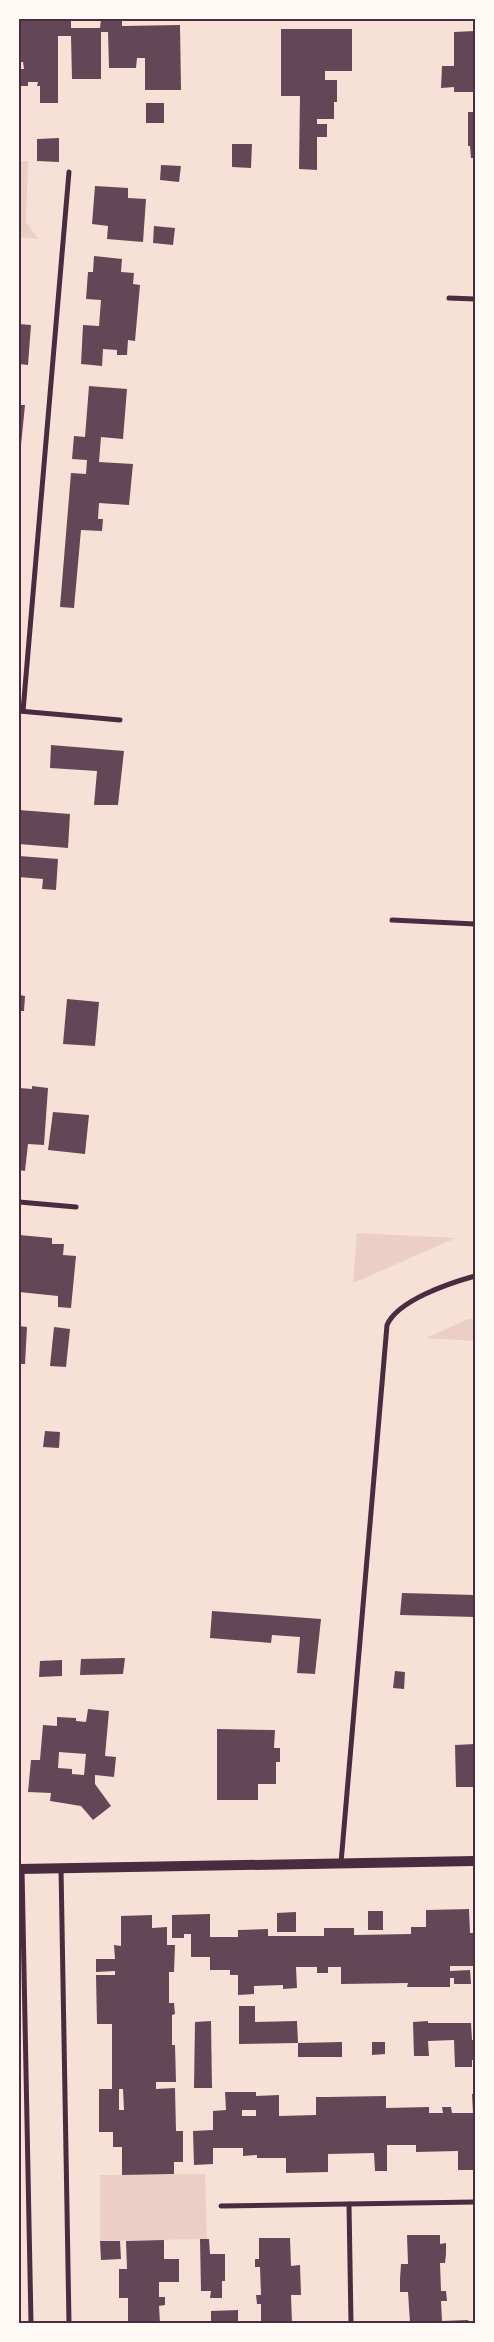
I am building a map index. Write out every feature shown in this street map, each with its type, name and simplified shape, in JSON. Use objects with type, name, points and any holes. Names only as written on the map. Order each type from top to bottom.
[{"type":"main road","points":[[20,1869],[475,1861]]},
{"type":"street","points":[[68,172],[21,711],[120,720]]},
{"type":"street","points":[[449,298],[475,299]]},
{"type":"street","points":[[392,920],[475,924]]},
{"type":"street","points":[[19,1202],[76,1207]]},
{"type":"street","points":[[341,1864],[387,1325],[391,1316],[406,1304],[460,1280],[475,1276]]},
{"type":"street","points":[[61,1868],[69,2323]]},
{"type":"street","points":[[20,1869],[31,2323]]},
{"type":"street","points":[[221,2206],[475,2202]]},
{"type":"street","points":[[349,2204],[351,2323]]},
{"type":"shaded area","points":[[19,161],[28,161],[26,222],[38,239],[19,237]]},
{"type":"shaded area","points":[[357,1233],[456,1238],[353,1283]]},
{"type":"shaded area","points":[[468,1319],[475,1319],[475,1341],[426,1338]]},
{"type":"shaded area","points":[[205,2174],[207,2239],[100,2241],[100,2175]]},
{"type":"building","points":[[19,19],[71,19],[71,28],[100,28],[101,19],[122,19],[122,26],[180,25],[181,90],[145,90],[145,58],[137,58],[136,68],[109,68],[108,32],[101,32],[101,79],[72,79],[71,36],[58,36],[58,103],[40,103],[40,86],[37,86],[38,82],[28,82],[28,86],[19,86],[19,69],[24,69],[23,62],[19,62]]},
{"type":"building","points":[[281,29],[352,29],[352,71],[325,71],[325,80],[337,80],[337,102],[334,102],[334,119],[317,119],[317,124],[327,124],[327,137],[317,137],[317,170],[299,169],[300,96],[281,96]]},
{"type":"building","points":[[475,31],[475,92],[454,92],[454,87],[441,88],[442,66],[454,66],[454,32]]},
{"type":"building","points":[[146,103],[164,103],[164,123],[146,123]]},
{"type":"building","points":[[468,112],[475,112],[475,158],[471,158],[470,146],[468,146]]},
{"type":"building","points":[[59,138],[59,162],[37,161],[37,139]]},
{"type":"building","points":[[232,144],[252,144],[251,168],[232,167]]},
{"type":"building","points":[[161,165],[181,166],[179,182],[160,180]]},
{"type":"building","points":[[95,186],[128,188],[128,198],[146,199],[143,242],[107,239],[108,226],[92,224]]},
{"type":"building","points":[[154,226],[175,228],[173,245],[153,243]]},
{"type":"building","points":[[94,256],[122,259],[121,272],[134,273],[133,284],[140,285],[135,341],[128,340],[127,355],[117,355],[117,350],[103,349],[102,366],[81,364],[83,325],[99,326],[101,300],[86,299],[88,272],[93,272]]},
{"type":"building","points":[[19,324],[31,325],[28,365],[19,364]]},
{"type":"building","points":[[89,386],[127,389],[123,439],[101,437],[99,462],[133,464],[129,505],[99,503],[98,519],[103,519],[102,531],[81,530],[74,608],[60,607],[71,473],[86,474],[87,460],[72,459],[74,436],[85,437]]},
{"type":"building","points":[[19,405],[25,405],[21,445],[19,445]]},
{"type":"building","points":[[51,745],[124,751],[118,805],[94,805],[97,771],[50,768]]},
{"type":"building","points":[[19,810],[70,814],[68,848],[19,844]]},
{"type":"building","points":[[19,856],[58,859],[56,890],[42,889],[43,879],[19,877]]},
{"type":"building","points":[[19,995],[25,996],[24,1011],[19,1011]]},
{"type":"building","points":[[67,999],[99,1002],[95,1046],[63,1044]]},
{"type":"building","points":[[32,1086],[48,1088],[44,1145],[28,1144],[25,1171],[19,1170],[19,1088],[32,1089]]},
{"type":"building","points":[[53,1112],[89,1115],[85,1154],[48,1150]]},
{"type":"building","points":[[19,1235],[52,1238],[52,1244],[64,1244],[63,1255],[76,1256],[71,1308],[58,1307],[58,1296],[19,1292]]},
{"type":"building","points":[[19,1326],[27,1327],[25,1364],[19,1364]]},
{"type":"building","points":[[54,1327],[70,1329],[66,1367],[50,1366]]},
{"type":"building","points":[[45,1431],[60,1432],[59,1448],[43,1447]]},
{"type":"building","points":[[402,1593],[475,1595],[475,1617],[400,1615]]},
{"type":"building","points":[[212,1611],[321,1619],[315,1674],[297,1673],[300,1637],[272,1635],[271,1643],[210,1638]]},
{"type":"building","points":[[125,1658],[123,1674],[80,1675],[81,1659]]},
{"type":"building","points":[[62,1660],[62,1676],[39,1677],[40,1661]]},
{"type":"building","points":[[395,1671],[405,1672],[404,1689],[393,1688]]},
{"type":"building","points":[[88,1709],[109,1711],[105,1756],[116,1757],[114,1777],[95,1775],[95,1784],[111,1806],[93,1820],[81,1806],[50,1801],[51,1793],[28,1792],[31,1760],[40,1760],[43,1725],[57,1726],[57,1717],[76,1718],[76,1721],[86,1722]],"holes":[[[59,1752],[86,1754],[84,1775],[72,1774],[72,1769],[58,1768]]]},
{"type":"building","points":[[217,1729],[275,1730],[274,1748],[280,1748],[280,1762],[276,1762],[276,1784],[258,1784],[258,1800],[217,1800]]},
{"type":"building","points":[[475,1744],[475,1787],[456,1787],[455,1745]]},
{"type":"building","points":[[469,1909],[470,1933],[475,1933],[475,1966],[450,1966],[450,1971],[470,1970],[471,1984],[454,1984],[454,1978],[450,1978],[450,1987],[407,1987],[408,1983],[341,1984],[341,1967],[328,1967],[328,1973],[317,1973],[317,1967],[296,1967],[297,1988],[283,1989],[283,1985],[254,1986],[254,1994],[238,1995],[238,1975],[230,1975],[230,1970],[210,1970],[210,1957],[191,1957],[191,1934],[184,1934],[184,1938],[172,1938],[172,1915],[210,1914],[210,1937],[238,1937],[238,1930],[268,1929],[268,1936],[324,1936],[324,1928],[354,1928],[354,1935],[411,1934],[411,1927],[426,1927],[426,1910]]},
{"type":"building","points":[[368,1911],[383,1911],[383,1930],[368,1930]]},
{"type":"building","points":[[296,1912],[296,1932],[277,1932],[277,1913]]},
{"type":"building","points":[[152,1915],[152,1928],[167,1927],[167,1945],[175,1945],[174,1972],[169,1972],[169,2003],[174,2003],[175,2014],[172,2015],[172,2045],[175,2045],[176,2082],[156,2082],[156,2089],[175,2088],[176,2131],[183,2131],[183,2162],[174,2162],[174,2174],[122,2175],[122,2147],[113,2147],[113,2132],[99,2132],[99,2089],[112,2089],[112,2024],[97,2024],[96,1975],[115,1975],[115,1971],[96,1972],[96,1959],[115,1959],[114,1945],[121,1946],[121,1916]],"holes":[[[119,2089],[123,2089],[124,2110],[119,2110]]]},
{"type":"building","points":[[239,2006],[255,2006],[255,2022],[297,2021],[298,2043],[239,2044]]},
{"type":"building","points":[[211,2021],[212,2088],[194,2088],[195,2022]]},
{"type":"building","points":[[428,2021],[428,2023],[471,2023],[472,2040],[475,2040],[475,2060],[472,2060],[472,2067],[455,2067],[454,2040],[428,2041],[429,2056],[414,2056],[413,2022]]},
{"type":"building","points":[[342,2042],[342,2057],[298,2057],[298,2043]]},
{"type":"building","points":[[372,2042],[385,2042],[385,2054],[372,2055]]},
{"type":"building","points":[[225,2092],[256,2092],[256,2096],[279,2095],[279,2116],[316,2115],[316,2097],[386,2096],[386,2108],[429,2107],[429,2113],[443,2113],[442,2107],[451,2107],[452,2113],[473,2113],[472,2094],[475,2094],[473,2170],[458,2170],[458,2151],[416,2152],[416,2145],[387,2145],[387,2171],[375,2171],[374,2153],[328,2154],[328,2172],[286,2173],[286,2158],[257,2158],[257,2155],[243,2156],[243,2148],[213,2148],[213,2164],[194,2165],[193,2131],[213,2130],[213,2111],[226,2110]],"holes":[[[242,2110],[256,2110],[256,2116],[242,2116]]]},
{"type":"building","points":[[407,2235],[440,2235],[440,2244],[446,2243],[445,2263],[440,2263],[441,2291],[446,2291],[447,2301],[441,2301],[442,2321],[468,2320],[469,2323],[410,2323],[408,2292],[400,2292],[401,2264],[408,2264]]},
{"type":"building","points":[[259,2238],[290,2238],[291,2266],[300,2265],[301,2295],[291,2295],[292,2323],[261,2323],[261,2304],[257,2304],[256,2295],[261,2295],[260,2267],[255,2267],[255,2259],[259,2259]]},
{"type":"building","points":[[200,2239],[209,2239],[210,2254],[225,2254],[225,2281],[222,2281],[222,2298],[210,2298],[211,2291],[201,2291]]},
{"type":"building","points":[[164,2240],[164,2259],[179,2259],[179,2282],[159,2282],[159,2297],[165,2297],[165,2305],[159,2306],[160,2323],[128,2323],[128,2298],[119,2298],[119,2269],[127,2269],[126,2241]]},
{"type":"building","points":[[100,2241],[120,2241],[121,2259],[101,2260]]},
{"type":"building","points":[[238,2310],[238,2323],[211,2323],[211,2311]]}]
